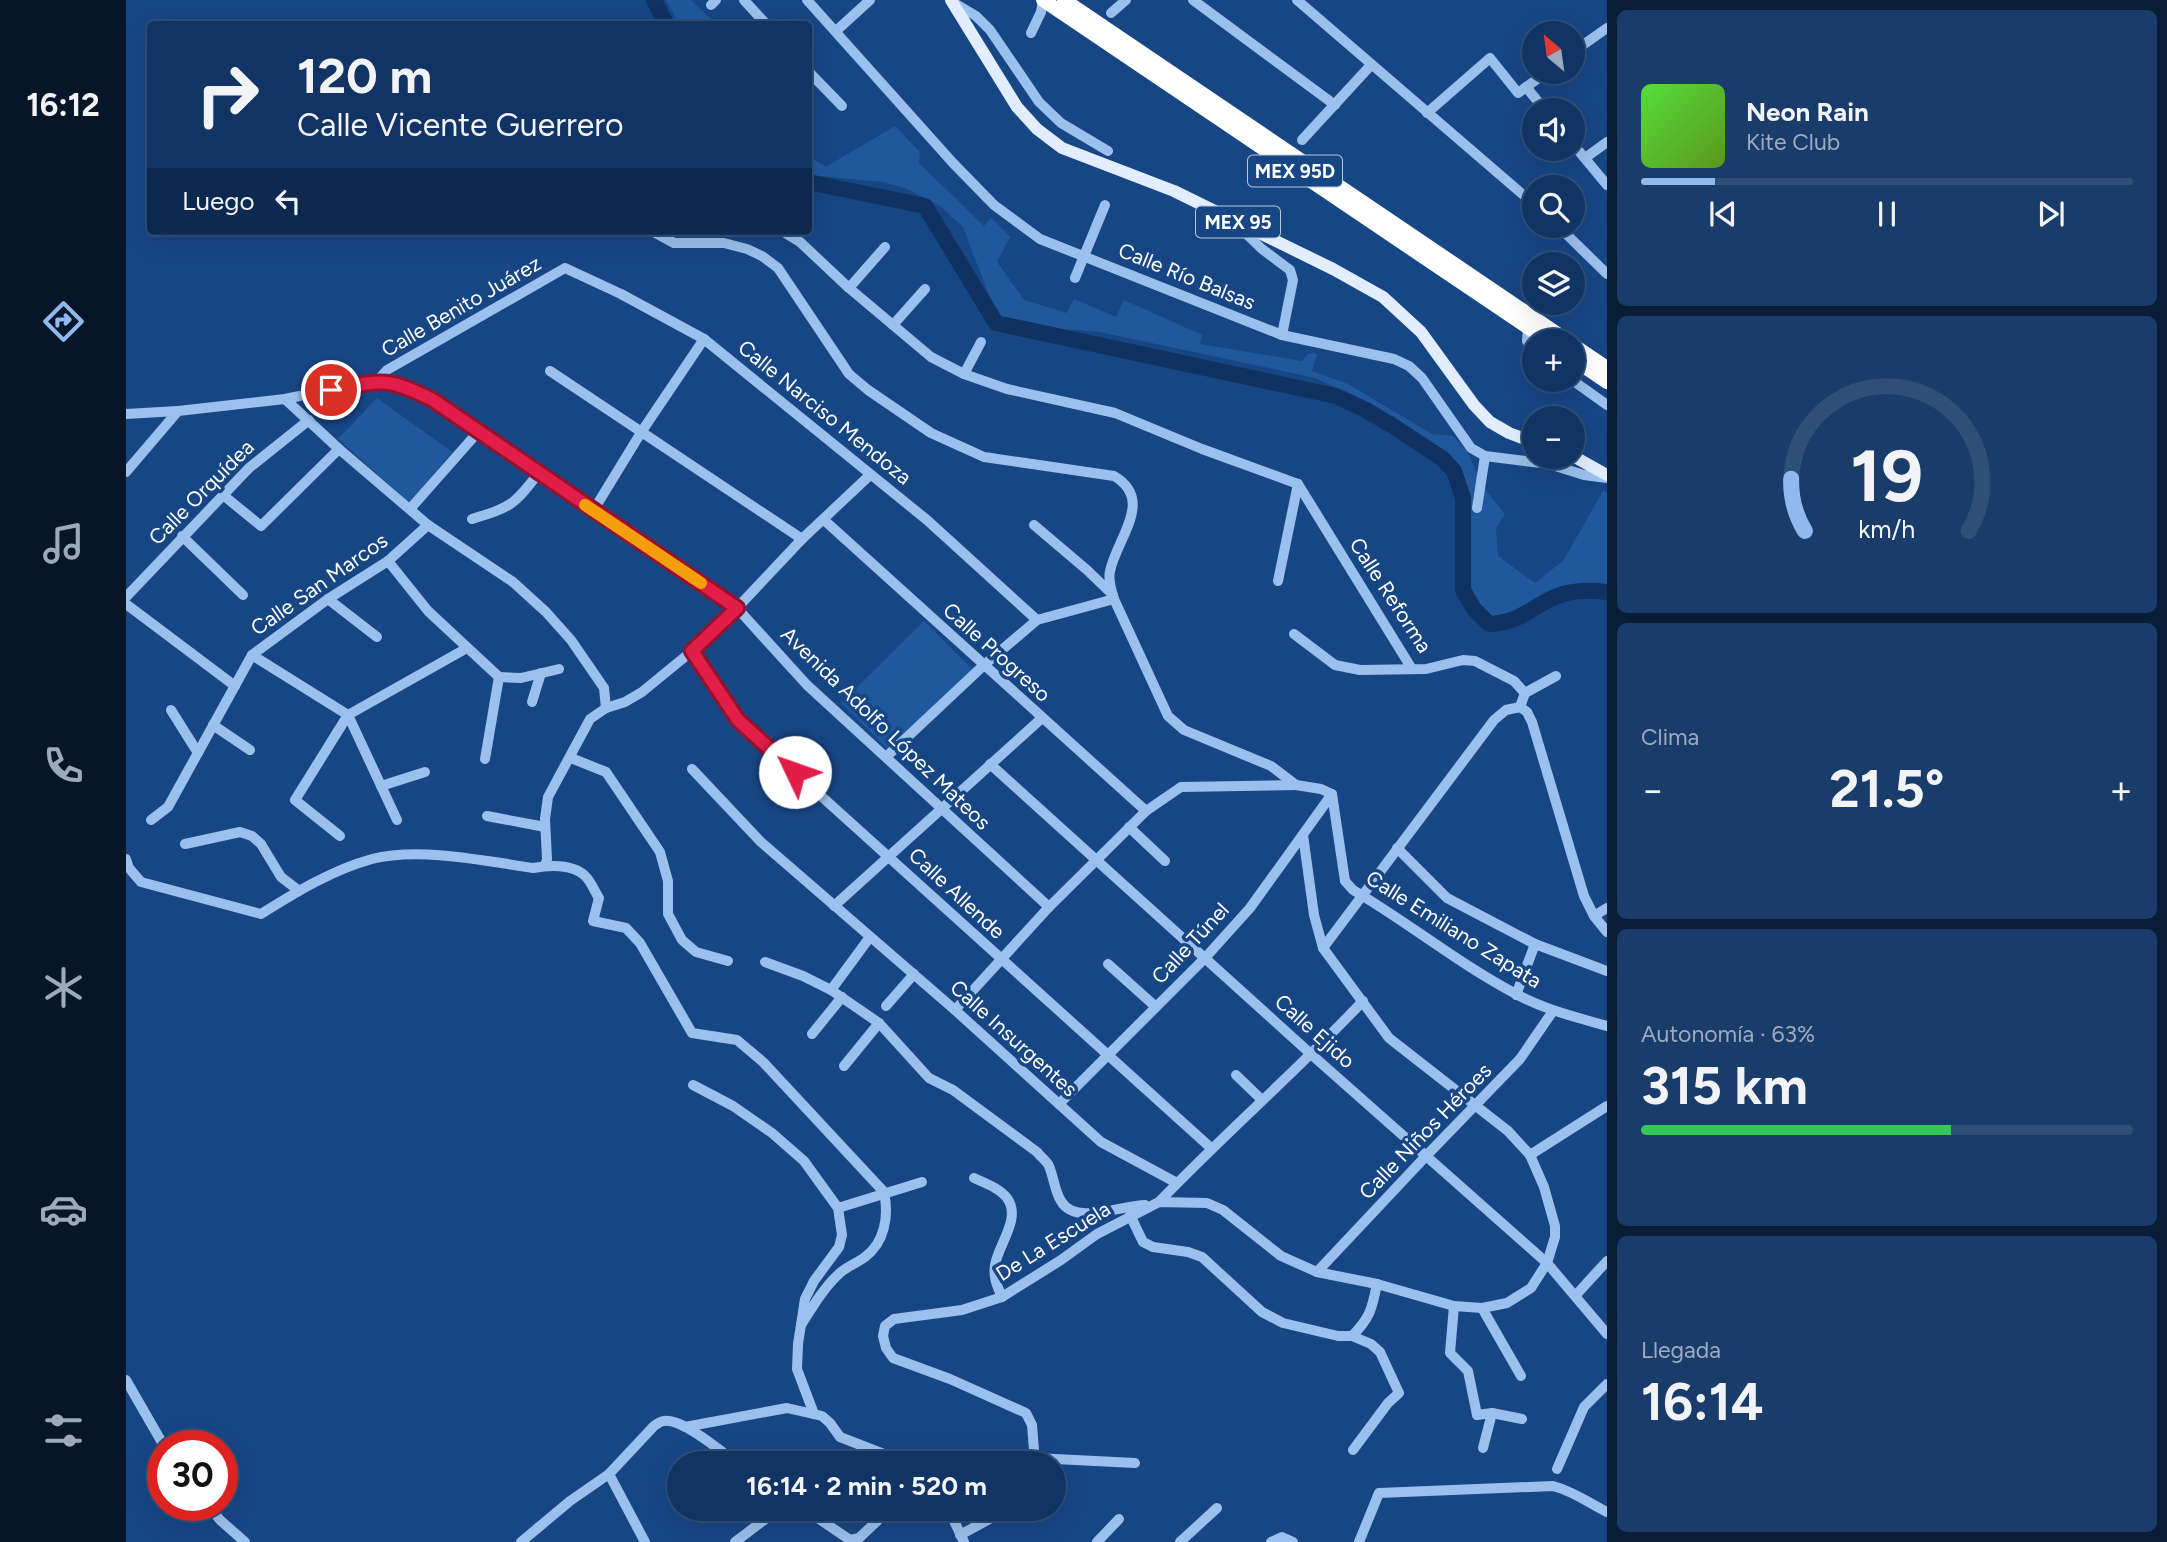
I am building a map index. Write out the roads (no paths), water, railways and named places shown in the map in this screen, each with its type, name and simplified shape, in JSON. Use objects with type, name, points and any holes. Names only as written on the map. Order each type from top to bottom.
[{"type":"highway","name":"MEX 95D","points":[[1043,0],[1528,328]]},
{"type":"highway","name":"MEX 95D","points":[[1064,0],[1550,329]]},
{"type":"highway","points":[[1585,353],[1607,368]]},
{"type":"highway","points":[[1585,367],[1607,382]]},
{"type":"main road","name":"MEX 95","points":[[952,2],[1017,107],[1037,129],[1062,148],[1174,191],[1333,269],[1383,297],[1420,332],[1474,405],[1490,422],[1522,438]]},
{"type":"main road","points":[[1585,463],[1607,476]]},
{"type":"street","points":[[744,0],[763,21]]},
{"type":"street","name":"Calle Río Balsas","points":[[808,0],[994,205],[1040,239],[1282,335],[1394,359],[1409,366],[1422,378],[1471,448],[1485,456]]},
{"type":"street","points":[[836,31],[870,0]]},
{"type":"street","points":[[1031,33],[1041,12],[1043,0]]},
{"type":"street","points":[[1111,13],[1126,0]]},
{"type":"street","points":[[1193,0],[1335,104]]},
{"type":"street","points":[[1297,0],[1522,194]]},
{"type":"street","points":[[952,2],[976,16],[990,30],[1038,102],[1061,123],[1108,151]]},
{"type":"street","points":[[1586,42],[1607,27]]},
{"type":"street","points":[[1427,113],[1490,58],[1518,93],[1530,84]]},
{"type":"street","points":[[1302,141],[1371,65]]},
{"type":"street","points":[[812,75],[842,106]]},
{"type":"street","points":[[1526,87],[1535,98]]},
{"type":"street","points":[[1607,142],[1585,158],[1607,185]]},
{"type":"street","points":[[1075,278],[1105,205]]},
{"type":"street","points":[[1230,218],[1262,249],[1290,270],[1293,280],[1282,335]]},
{"type":"street","points":[[659,235],[674,243],[724,243],[762,256],[778,268],[849,374],[931,433],[984,457],[1114,476],[1124,482],[1131,491],[1133,503],[1127,529],[1110,570],[1110,583],[1113,597],[1168,716],[1184,730],[1271,766],[1296,785]]},
{"type":"street","points":[[789,235],[800,242],[849,288],[931,357],[964,374],[1007,389],[1115,413],[1298,484],[1278,581]]},
{"type":"street","points":[[1570,238],[1607,274]]},
{"type":"street","points":[[849,288],[885,247]]},
{"type":"street","name":"Calle Narciso Mendoza","points":[[565,268],[621,294],[704,339],[927,520],[1037,620]]},
{"type":"street","name":"Calle Benito Juárez","points":[[378,380],[387,370],[565,268]]},
{"type":"street","points":[[893,325],[925,289]]},
{"type":"street","points":[[593,511],[642,431],[704,339]]},
{"type":"street","points":[[964,374],[981,342]]},
{"type":"street","points":[[550,371],[802,539]]},
{"type":"street","name":"Avenida Adolfo López Mateos","points":[[126,414],[285,399],[378,380],[402,385],[433,400],[737,608],[807,685],[1049,908]]},
{"type":"street","points":[[1585,389],[1607,405]]},
{"type":"street","points":[[285,399],[428,525],[513,582],[546,612],[571,640],[604,688],[606,708]]},
{"type":"street","points":[[126,472],[178,411]]},
{"type":"street","name":"Calle Orquídea","points":[[126,597],[249,468],[309,420]]},
{"type":"street","points":[[410,509],[478,432]]},
{"type":"street","points":[[223,495],[261,526],[339,449]]},
{"type":"street","points":[[1478,508],[1485,456],[1549,464],[1584,475],[1607,476]]},
{"type":"street","points":[[472,519],[506,508],[518,499],[538,474]]},
{"type":"street","points":[[545,866],[548,797],[590,719],[606,708],[625,702],[642,692],[692,651],[802,539],[870,475]]},
{"type":"street","name":"Calle Reforma","points":[[1298,484],[1412,669],[1426,669],[1463,660],[1475,661],[1514,681],[1525,693]]},
{"type":"street","name":"Calle Progreso","points":[[824,520],[1146,811]]},
{"type":"street","name":"Calle San Marcos","points":[[151,820],[169,807],[252,655],[328,599],[388,561],[428,525]]},
{"type":"street","points":[[1034,525],[1087,570],[1113,597]]},
{"type":"street","points":[[182,536],[243,595]]},
{"type":"street","points":[[388,561],[428,611],[499,677],[521,678],[559,669]]},
{"type":"street","points":[[886,757],[984,665],[1037,620],[1113,597]]},
{"type":"street","points":[[328,599],[377,637]]},
{"type":"street","points":[[126,604],[235,686]]},
{"type":"street","points":[[1294,634],[1335,665],[1360,670],[1412,669]]},
{"type":"street","points":[[340,836],[295,800],[348,715],[467,648]]},
{"type":"street","name":"Calle Allende","points":[[692,651],[738,720],[1211,1148]]},
{"type":"street","points":[[252,655],[348,715],[397,820]]},
{"type":"street","points":[[532,702],[541,673]]},
{"type":"street","points":[[1520,707],[1525,693],[1556,676]]},
{"type":"street","points":[[485,759],[499,677]]},
{"type":"street","points":[[1323,948],[1494,720],[1506,710],[1520,707],[1527,712],[1532,722],[1584,896],[1594,916],[1607,932]]},
{"type":"street","points":[[172,710],[198,753]]},
{"type":"street","points":[[834,906],[1042,718]]},
{"type":"street","points":[[213,725],[250,750]]},
{"type":"street","points":[[570,758],[606,772],[660,852],[668,881],[668,914],[682,940],[696,952],[728,961]]},
{"type":"street","name":"Calle Ejido","points":[[990,764],[1312,1055],[1547,1262],[1605,1329]]},
{"type":"street","name":"Calle Insurgentes","points":[[692,769],[761,842],[955,1010],[1101,1142],[1177,1183]]},
{"type":"street","points":[[381,786],[425,772]]},
{"type":"street","points":[[955,1010],[1000,959],[1129,827],[1146,811],[1181,787],[1296,785],[1321,789],[1332,794]]},
{"type":"street","name":"Calle Túnel","points":[[1059,1104],[1205,958],[1250,908],[1332,794]]},
{"type":"street","name":"Calle Emiliano Zapata","points":[[1332,794],[1345,881],[1353,890],[1516,995],[1553,1011],[1607,1026]]},
{"type":"street","points":[[487,816],[545,827]]},
{"type":"street","points":[[1129,827],[1165,861]]},
{"type":"street","points":[[185,844],[240,832],[252,836],[261,844],[281,877],[298,890]]},
{"type":"street","points":[[765,961],[803,976],[842,997],[879,1023],[929,1078],[953,1090],[1037,1152],[1048,1165],[1061,1203],[1072,1212],[1086,1214],[1134,1205],[1207,1203],[1223,1210],[1281,1256],[1317,1272],[1377,1284],[1454,1306],[1482,1308],[1507,1303],[1531,1288],[1547,1262],[1555,1226],[1544,1187],[1530,1156],[1508,1131],[1474,1107],[1390,1038],[1323,948],[1314,915],[1303,835]]},
{"type":"street","points":[[1397,848],[1447,898],[1535,944],[1607,971]]},
{"type":"street","points":[[126,859],[129,868],[141,882],[261,914],[298,890],[345,868],[375,858],[433,854],[533,868],[573,868],[587,878],[599,898],[593,921],[626,928],[640,943],[692,1033],[737,1040],[763,1062],[884,1192],[887,1208],[883,1236],[868,1255],[843,1271],[828,1285],[801,1325]]},
{"type":"street","points":[[1594,916],[1607,908]]},
{"type":"street","points":[[831,990],[870,937]]},
{"type":"street","points":[[1516,995],[1535,944]]},
{"type":"street","points":[[1108,964],[1156,1007]]},
{"type":"street","points":[[886,1006],[914,974]]},
{"type":"street","points":[[812,1034],[842,997]]},
{"type":"street","points":[[1154,1204],[1312,1055],[1363,1001]]},
{"type":"street","name":"Calle Niños Héroes","points":[[1317,1272],[1520,1059],[1553,1011]]},
{"type":"street","points":[[844,1066],[879,1023]]},
{"type":"street","points":[[1236,1075],[1262,1100]]},
{"type":"street","points":[[693,1085],[733,1106],[772,1133],[804,1161],[838,1208],[842,1235],[839,1247],[814,1281],[805,1299],[801,1325],[797,1368],[814,1414]]},
{"type":"street","points":[[1530,1156],[1607,1106]]},
{"type":"street","points":[[974,1178],[998,1190],[1007,1198],[1013,1209],[995,1263],[994,1279],[1002,1297]]},
{"type":"street","points":[[838,1208],[922,1182]]},
{"type":"street","name":"De La Escuela","points":[[1034,1451],[1032,1425],[1026,1413],[950,1379],[894,1358],[886,1348],[883,1336],[885,1326],[894,1319],[962,1310],[1002,1297],[1130,1215],[1154,1204]]},
{"type":"street","points":[[1130,1215],[1143,1242],[1153,1247],[1202,1257],[1262,1312],[1283,1323],[1338,1336],[1352,1336],[1371,1344],[1380,1352],[1399,1393],[1388,1403],[1353,1450]]},
{"type":"street","points":[[1576,1295],[1607,1261]]},
{"type":"street","points":[[1352,1336],[1371,1311],[1377,1284]]},
{"type":"street","points":[[1454,1306],[1450,1353],[1468,1371],[1477,1415],[1492,1413],[1522,1419]]},
{"type":"street","points":[[1482,1308],[1521,1376]]},
{"type":"street","points":[[126,1380],[155,1430]]},
{"type":"street","points":[[1557,1469],[1584,1407],[1607,1384]]},
{"type":"street","points":[[685,1427],[780,1409],[826,1418],[840,1437],[876,1451]]},
{"type":"street","points":[[1483,1448],[1492,1413]]},
{"type":"street","points":[[521,1542],[570,1501],[609,1474],[654,1426],[662,1421],[674,1421],[720,1451]]},
{"type":"street","points":[[1066,1462],[1135,1463]]},
{"type":"street","points":[[609,1474],[645,1542]]},
{"type":"street","points":[[1359,1542],[1379,1493],[1553,1486],[1569,1490],[1607,1512]]},
{"type":"street","points":[[1180,1542],[1217,1508]]},
{"type":"street","points":[[1097,1542],[1119,1519]]},
{"type":"street","points":[[221,1521],[246,1542]]},
{"type":"street","points":[[735,1542],[763,1521]]},
{"type":"street","points":[[823,1521],[854,1540],[877,1521]]},
{"type":"street","points":[[954,1521],[962,1538],[989,1521]]},
{"type":"street","points":[[1271,1542],[1282,1538],[1293,1542]]},
{"type":"waterway","points":[[654,0],[664,21]]},
{"type":"waterway","points":[[812,183],[925,206],[996,323],[1336,396],[1393,426],[1443,459],[1454,471],[1463,498],[1463,590],[1474,609],[1489,624],[1511,620],[1563,594],[1607,592]]}]
